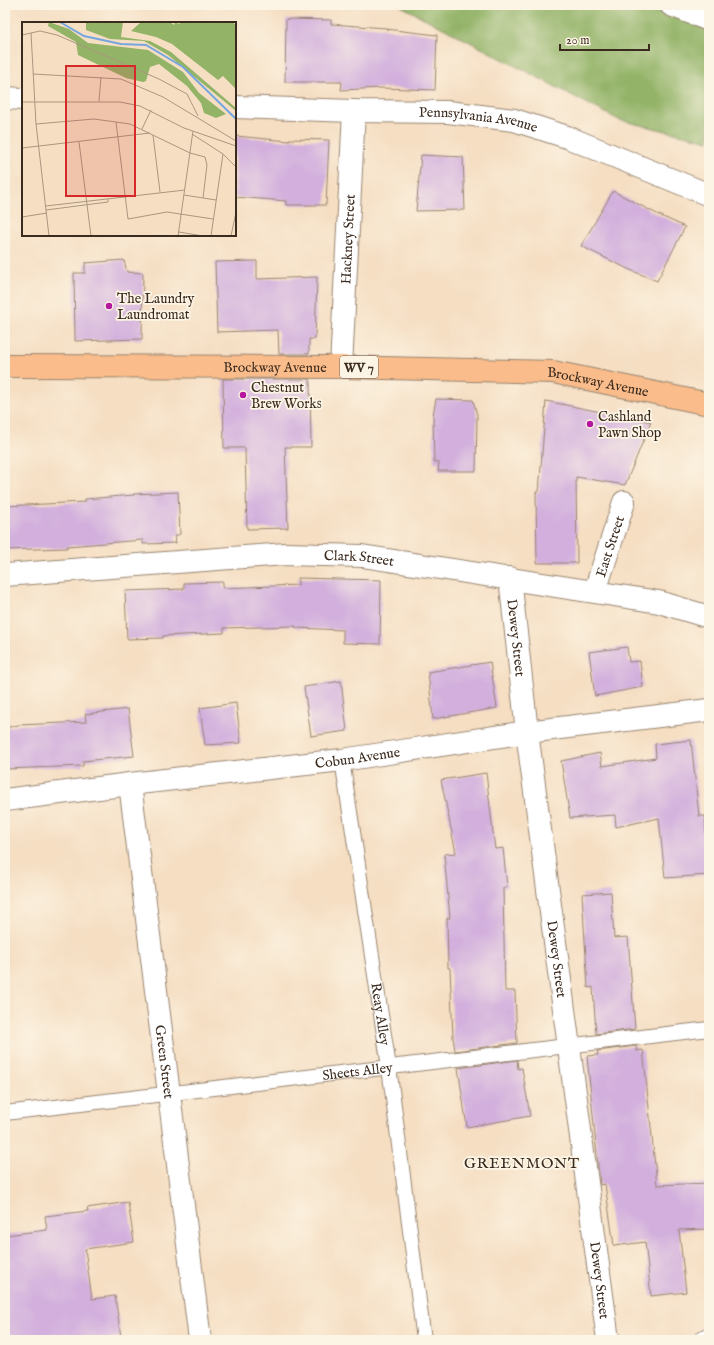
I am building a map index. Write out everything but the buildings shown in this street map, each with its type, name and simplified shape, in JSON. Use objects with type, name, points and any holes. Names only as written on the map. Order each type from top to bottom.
[{"type":"main road","name":"Brockway Avenue","points":[[5,366],[342,367],[553,372],[709,404]]},
{"type":"street","points":[[671,5],[709,20]]},
{"type":"street","points":[[5,98],[22,99]]},
{"type":"street","name":"Pennsylvania Avenue","points":[[236,107],[354,111],[448,112],[514,120],[568,137],[709,195]]},
{"type":"street","name":"Hackney Street","points":[[342,367],[354,111]]},
{"type":"street","name":"East Street","points":[[595,591],[624,502]]},
{"type":"street","name":"Clark Street","points":[[5,575],[285,554],[362,556],[659,602],[709,617]]},
{"type":"street","name":"Dewey Street","points":[[510,578],[527,732],[608,1340]]},
{"type":"street","name":"Cobun Avenue","points":[[5,800],[342,760],[527,732],[709,710]]},
{"type":"street","name":"Green Street","points":[[130,784],[200,1340]]},
{"type":"lane","name":"Reay Alley","points":[[342,760],[389,1067],[424,1340]]},
{"type":"lane","name":"Sheets Alley","points":[[5,1113],[709,1029]]},
{"type":"green space","points":[[399,5],[709,5],[709,141],[619,120]]},
{"type":"place","name":"The Laundry Laundromat","points":[[109,306]]},
{"type":"place","name":"Chestnut Brew Works","points":[[243,395]]},
{"type":"place","name":"Cashland Pawn Shop","points":[[590,424]]},
{"type":"district","name":"GREENMONT","points":[[522,1163]]}]
